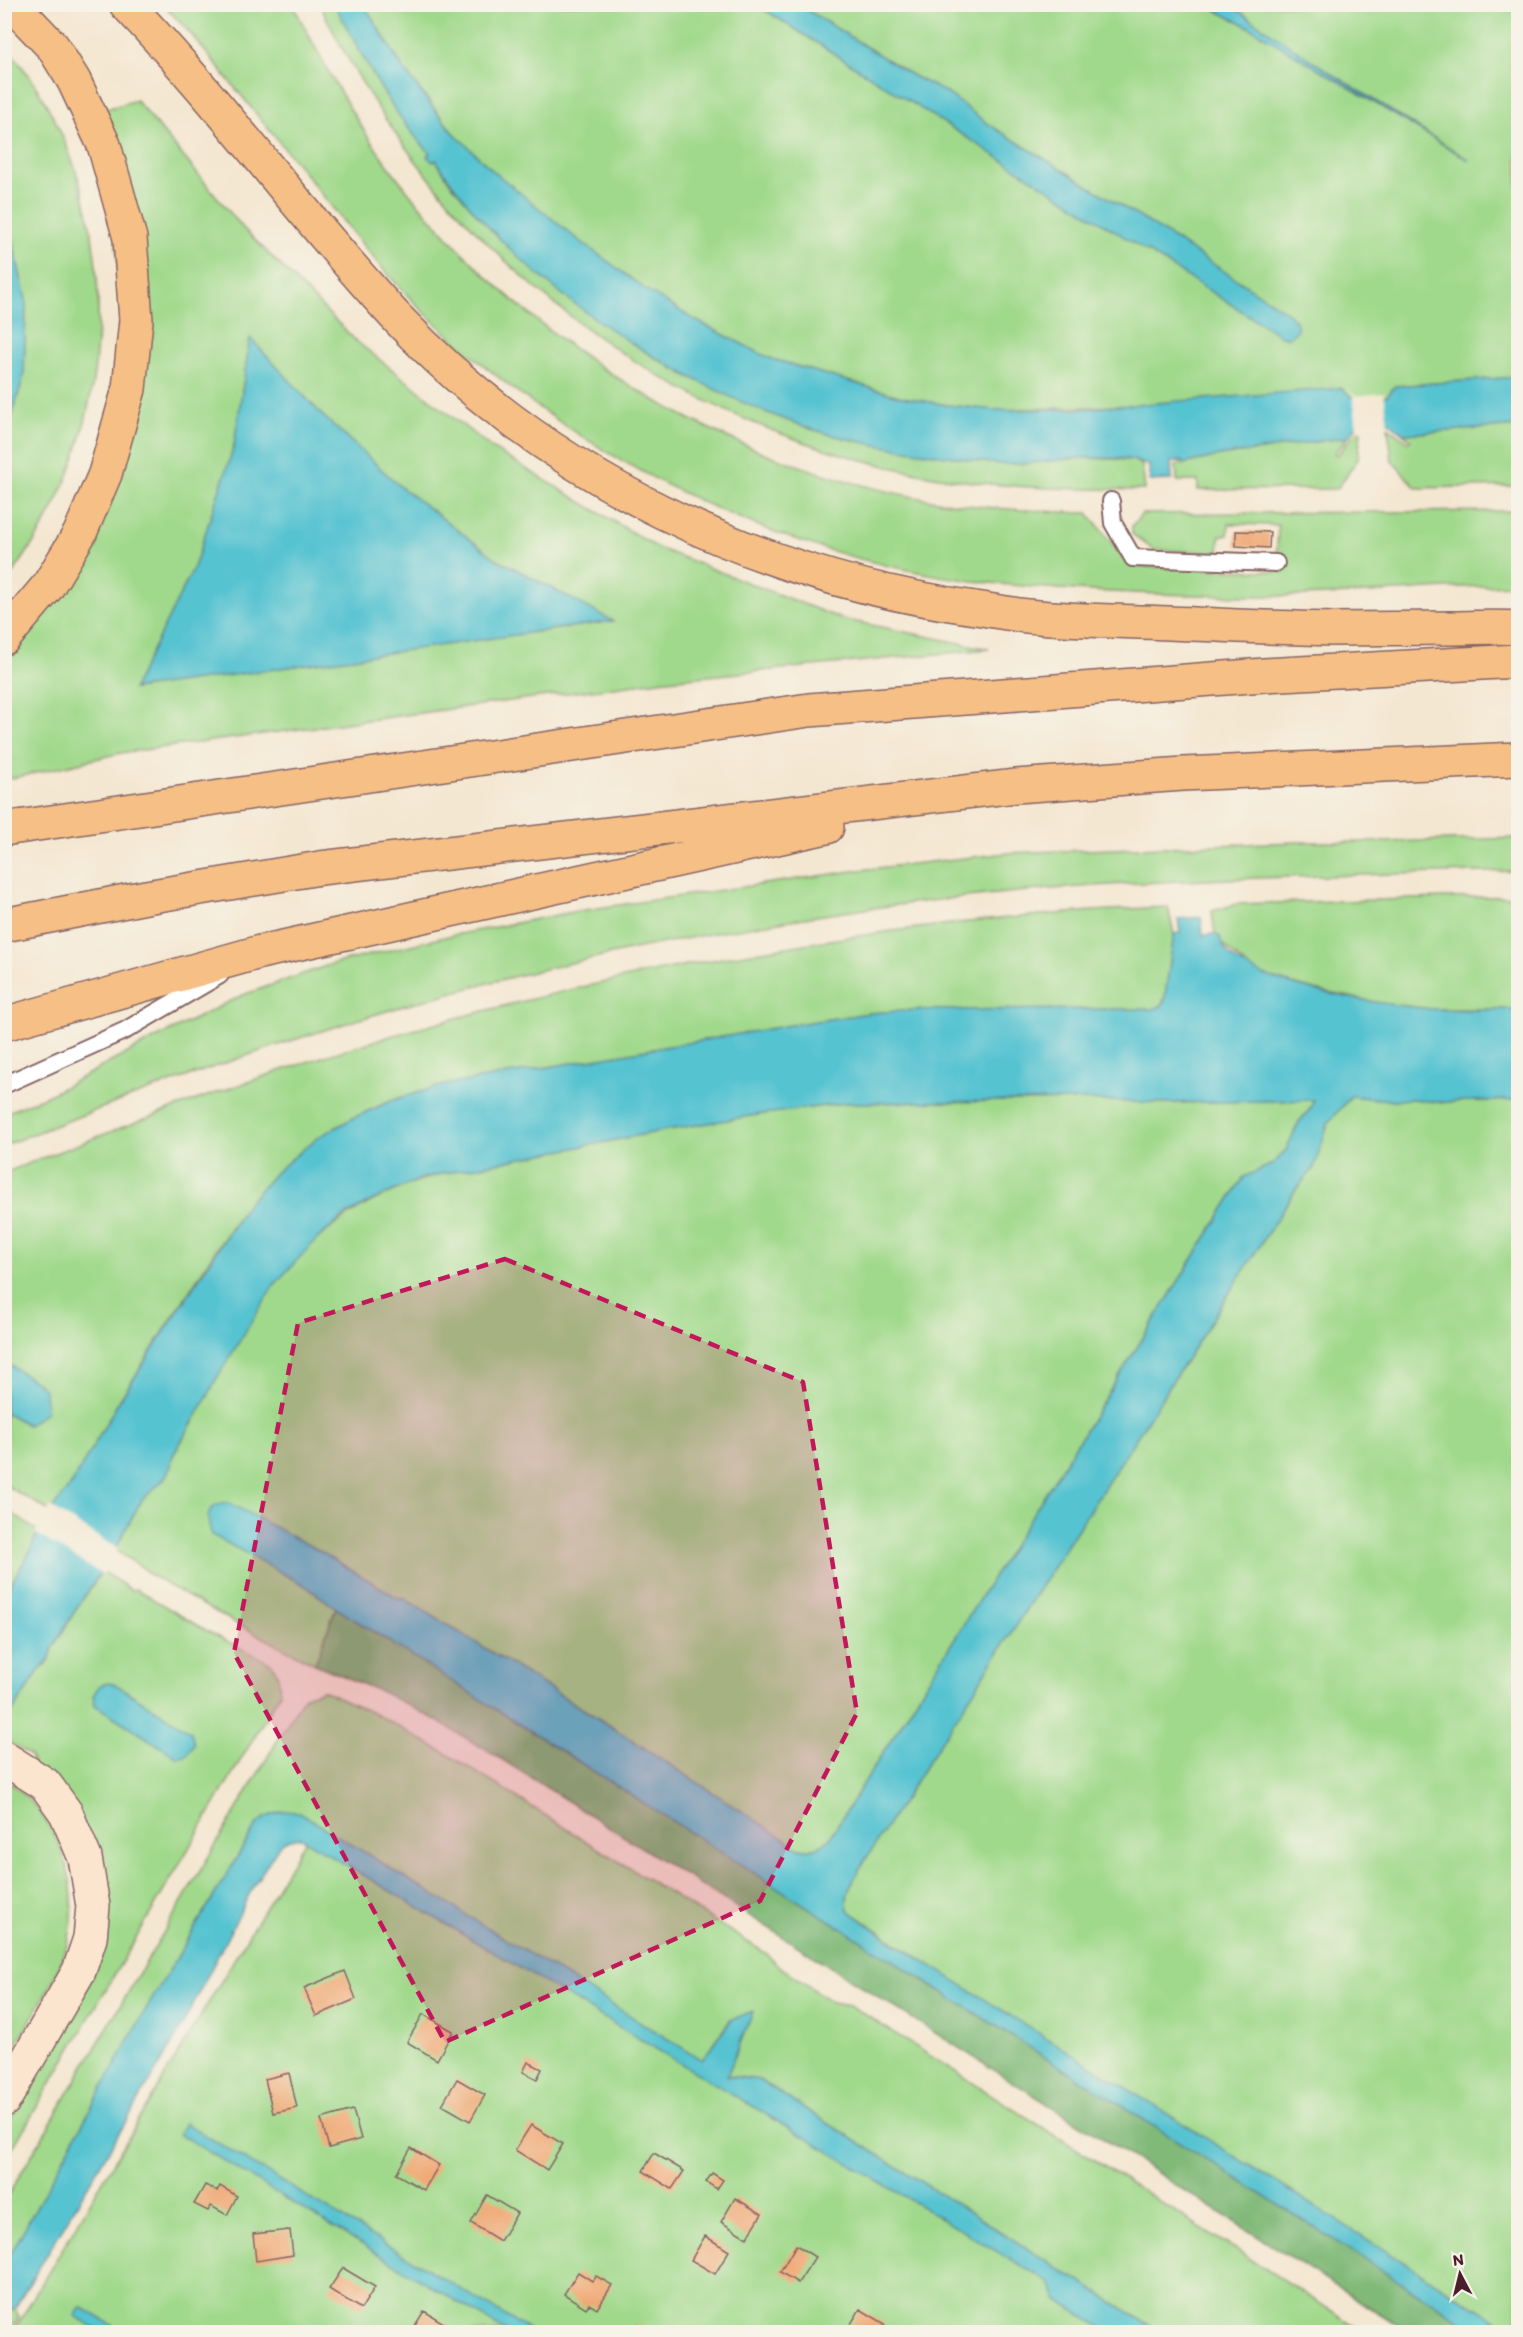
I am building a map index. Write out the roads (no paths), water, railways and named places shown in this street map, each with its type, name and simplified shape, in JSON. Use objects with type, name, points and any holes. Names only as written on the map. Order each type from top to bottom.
[{"type":"highway","points":[[4,638],[48,586],[80,534],[101,484],[129,389],[136,320],[130,238],[104,145],[74,81],[53,47],[12,4]]},
{"type":"highway","points":[[126,4],[161,41],[280,184],[398,319],[443,361],[498,410],[553,448],[625,493],[698,529],[776,561],[840,581],[907,597],[1037,617],[1330,629],[1518,628]]},
{"type":"highway","points":[[4,829],[809,710],[1264,675],[1518,661]]},
{"type":"highway","points":[[4,925],[146,897],[320,868],[1016,786],[1183,774],[1518,759]]},
{"type":"highway","points":[[4,1024],[260,952],[1016,786]]},
{"type":"street","points":[[4,1758],[45,1784],[66,1813],[85,1858],[93,1906],[90,1938],[79,1971],[4,2100]]},
{"type":"lane","points":[[1111,501],[1113,523],[1133,558],[1276,563]]},
{"type":"lane","points":[[4,1085],[126,1030],[260,952]]},
{"type":"water","points":[[335,5],[364,5],[403,68],[430,104],[452,131],[493,171],[572,235],[652,294],[693,319],[769,358],[902,397],[994,410],[1080,409],[1341,388],[1355,399],[1387,396],[1395,386],[1518,377],[1518,426],[1404,434],[1388,421],[1358,425],[1348,437],[1219,456],[1183,464],[1182,461],[1171,462],[1172,480],[1150,481],[1149,465],[1127,459],[1076,458],[1022,464],[994,463],[877,445],[809,428],[758,409],[705,385],[652,356],[601,323],[508,247],[469,204],[436,160],[433,162],[427,156],[430,153],[415,137],[389,101]]},
{"type":"water","points":[[757,5],[799,5],[913,76],[947,93],[988,124],[1159,229],[1287,312],[1297,323],[1297,330],[1290,337],[1281,336]]},
{"type":"water","points":[[1209,5],[1230,5],[1317,64],[1469,160],[1244,24]]},
{"type":"water","points":[[5,208],[26,300],[24,375],[5,440]]},
{"type":"water","points":[[250,338],[323,416],[402,488],[495,558],[613,621],[133,689],[195,565],[234,446]]},
{"type":"water","points":[[1201,917],[1203,935],[1215,934],[1220,937],[1229,954],[1250,968],[1313,990],[1382,1003],[1431,1009],[1518,1009],[1518,1100],[1436,1102],[1351,1096],[1328,1123],[1314,1168],[1296,1189],[858,1871],[848,1894],[848,1910],[887,1938],[1515,2332],[1479,2332],[336,1608],[304,1585],[212,1535],[208,1522],[209,1512],[212,1509],[229,1503],[316,1549],[400,1599],[402,1597],[604,1722],[797,1847],[814,1848],[829,1839],[1244,1177],[1273,1164],[1286,1150],[1299,1122],[1311,1108],[1314,1100],[1167,1103],[1085,1100],[846,1103],[667,1130],[445,1173],[423,1178],[373,1200],[343,1217],[317,1239],[274,1285],[215,1381],[172,1457],[171,1466],[164,1479],[141,1501],[111,1557],[53,1647],[49,1660],[38,1672],[5,1723],[5,1593],[30,1552],[36,1536],[71,1485],[118,1403],[248,1203],[276,1172],[317,1138],[393,1100],[445,1085],[797,1024],[870,1013],[916,1010],[1153,1009],[1164,1002],[1174,934],[1180,933],[1178,919]]},
{"type":"water","points":[[5,1362],[45,1390],[46,1412],[28,1425],[5,1412]]},
{"type":"water","points":[[107,1683],[115,1684],[191,1732],[194,1744],[187,1755],[178,1758],[95,1705],[93,1696],[99,1686]]},
{"type":"water","points":[[283,1811],[299,1812],[702,2060],[731,2020],[753,2011],[727,2076],[759,2080],[1160,2332],[1109,2332],[1058,2301],[1050,2283],[301,1838],[289,1839],[280,1844],[254,1885],[177,2036],[15,2308],[5,2309],[5,2264],[145,2011],[257,1824],[266,1817]]},
{"type":"water","points":[[185,2123],[532,2332],[507,2332],[179,2134]]},
{"type":"water","points":[[81,2307],[124,2332],[102,2332],[75,2316]]}]
